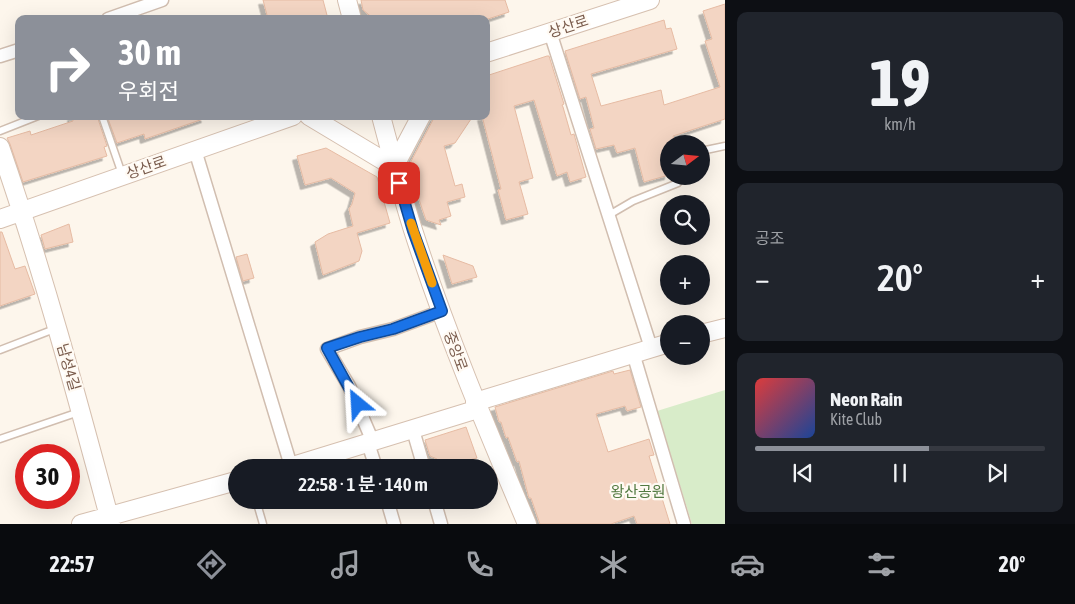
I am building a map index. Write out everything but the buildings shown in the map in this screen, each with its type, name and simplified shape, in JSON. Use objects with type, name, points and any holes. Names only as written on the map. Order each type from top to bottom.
[{"type":"street","points":[[119,15],[162,0]]},
{"type":"street","points":[[347,0],[352,15]]},
{"type":"street","name":"상산로","points":[[490,52],[650,0]]},
{"type":"street","points":[[550,32],[651,348]]},
{"type":"street","points":[[0,56],[15,51]]},
{"type":"street","name":"상산로","points":[[0,219],[281,120]]},
{"type":"street","points":[[316,120],[394,167],[419,120]]},
{"type":"street","name":"중앙로","points":[[382,120],[413,231],[477,406],[527,524]]},
{"type":"street","name":"남성4길","points":[[0,147],[58,328],[110,520]]},
{"type":"street","points":[[195,150],[287,459]]},
{"type":"street","points":[[374,459],[371,442],[355,398],[327,348],[393,329],[442,311]]},
{"type":"street","points":[[710,332],[725,328]]},
{"type":"street","points":[[315,459],[413,430],[477,406],[660,346]]},
{"type":"street","points":[[633,353],[684,524]]},
{"type":"street","points":[[413,430],[421,459]]},
{"type":"street","points":[[81,524],[110,520],[228,483]]},
{"type":"street","points":[[390,509],[394,524]]},
{"type":"street","points":[[437,509],[442,524]]},
{"type":"lane","points":[[0,131],[28,120]]},
{"type":"lane","points":[[103,120],[122,175]]},
{"type":"lane","points":[[710,149],[725,146]]},
{"type":"lane","points":[[608,215],[634,201],[673,185]]},
{"type":"lane","points":[[0,350],[58,328]]},
{"type":"lane","points":[[0,440],[82,412]]},
{"type":"lane","points":[[259,509],[263,524]]},
{"type":"green space","points":[[725,390],[725,524],[692,524],[657,411]]},
{"type":"slow traffic","points":[[411,223],[432,283]]},
{"type":"route","points":[[358,404],[327,348],[393,329],[442,311],[413,231],[399,183]]},
{"type":"park label","name":"왕산공원","points":[[638,491]]}]
